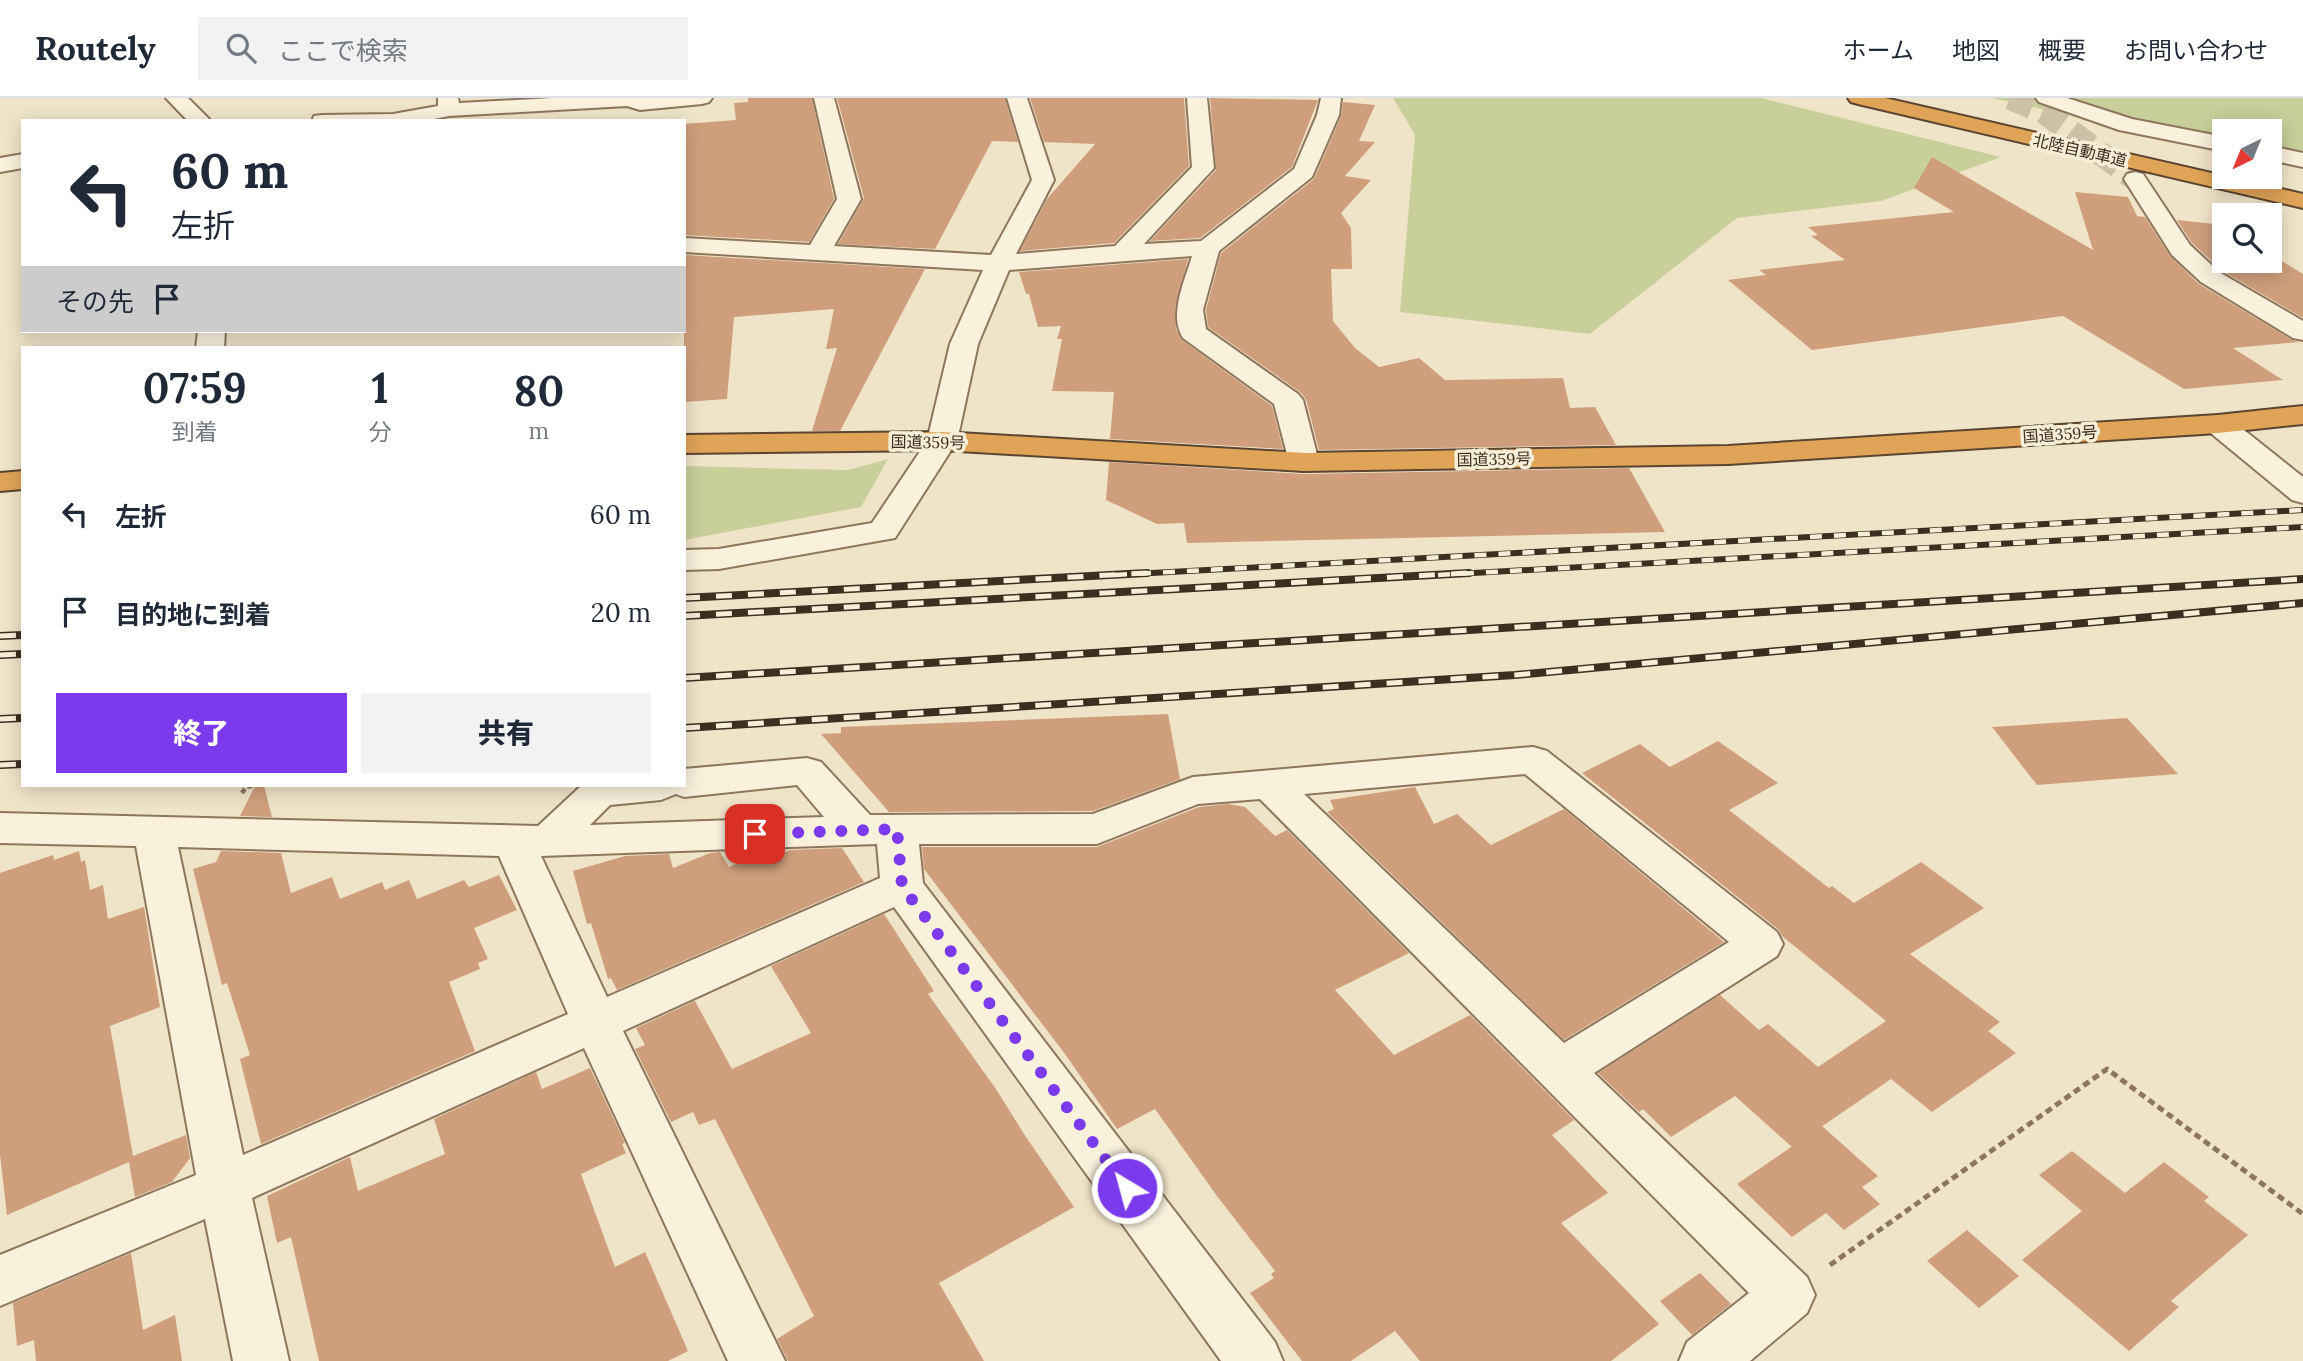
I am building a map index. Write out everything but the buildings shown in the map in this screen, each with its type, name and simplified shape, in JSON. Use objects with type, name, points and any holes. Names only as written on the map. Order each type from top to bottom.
[{"type":"highway","name":"北陸自動車道","points":[[1858,98],[2303,201]]},
{"type":"highway","name":"北陸自動車道","points":[[1924,98],[2212,162]]},
{"type":"highway","points":[[2282,179],[2303,183]]},
{"type":"highway","name":"国道359号","points":[[686,444],[942,440],[1304,462],[1728,455],[2218,424],[2303,415]]},
{"type":"highway","points":[[0,482],[21,480]]},
{"type":"street","points":[[176,98],[199,119]]},
{"type":"street","points":[[396,119],[448,104],[629,100],[640,112],[702,98]]},
{"type":"street","points":[[818,253],[849,199],[824,98]]},
{"type":"street","points":[[686,560],[719,559],[883,531],[942,440],[964,344],[999,263],[1042,180],[1017,98]]},
{"type":"street","points":[[1123,252],[1203,168],[1197,98]]},
{"type":"street","points":[[686,245],[999,263],[1207,248],[1304,172],[1328,115],[1331,98]]},
{"type":"street","points":[[2046,98],[2127,125],[2212,142]]},
{"type":"street","points":[[2282,156],[2303,160]]},
{"type":"street","points":[[0,166],[21,161]]},
{"type":"street","points":[[2135,179],[2181,250],[2210,277],[2303,332]]},
{"type":"street","points":[[1207,248],[1189,310],[1193,332],[1288,400],[1304,462]]},
{"type":"street","points":[[2218,424],[2303,493]]},
{"type":"street","points":[[0,828],[531,841],[878,830],[1097,830],[1193,791],[1533,760],[1761,944],[1560,1070]]},
{"type":"street","points":[[686,783],[807,771],[878,830],[902,886],[1255,1361]]},
{"type":"street","points":[[1269,784],[1788,1295],[1707,1361]]},
{"type":"street","points":[[531,841],[599,792],[652,787]]},
{"type":"street","points":[[154,831],[261,1361]]},
{"type":"street","points":[[531,841],[595,1022],[757,1361]]},
{"type":"street","points":[[0,1281],[224,1187],[902,886]]},
{"type":"path","points":[[1788,1295],[2107,1069],[2303,1214]]},
{"type":"green space","points":[[1393,98],[1761,98],[2001,157],[1881,201],[1737,218],[1590,334],[1400,312],[1415,135]]},
{"type":"green space","points":[[1992,98],[2303,98],[2303,166],[2282,162],[2282,119],[2212,119],[2212,146]]},
{"type":"green space","points":[[888,459],[861,507],[686,540],[686,466],[848,470]]},
{"type":"tunnel","points":[[2010,98],[2044,112],[2135,179]]},
{"type":"railway","points":[[1115,575],[2303,510]]},
{"type":"railway","points":[[1438,575],[2303,527]]},
{"type":"railway","points":[[686,598],[1147,573]]},
{"type":"railway","points":[[686,616],[1469,573]]},
{"type":"railway","points":[[686,678],[2303,579]]},
{"type":"railway","points":[[686,728],[1515,675],[2303,603]]},
{"type":"railway","points":[[0,636],[21,635]]},
{"type":"railway","points":[[0,655],[21,654]]},
{"type":"railway","points":[[0,719],[21,718]]},
{"type":"railway","points":[[0,765],[21,764]]},
{"type":"route","points":[[755,834],[897,829],[902,886],[1127,1188]]}]
